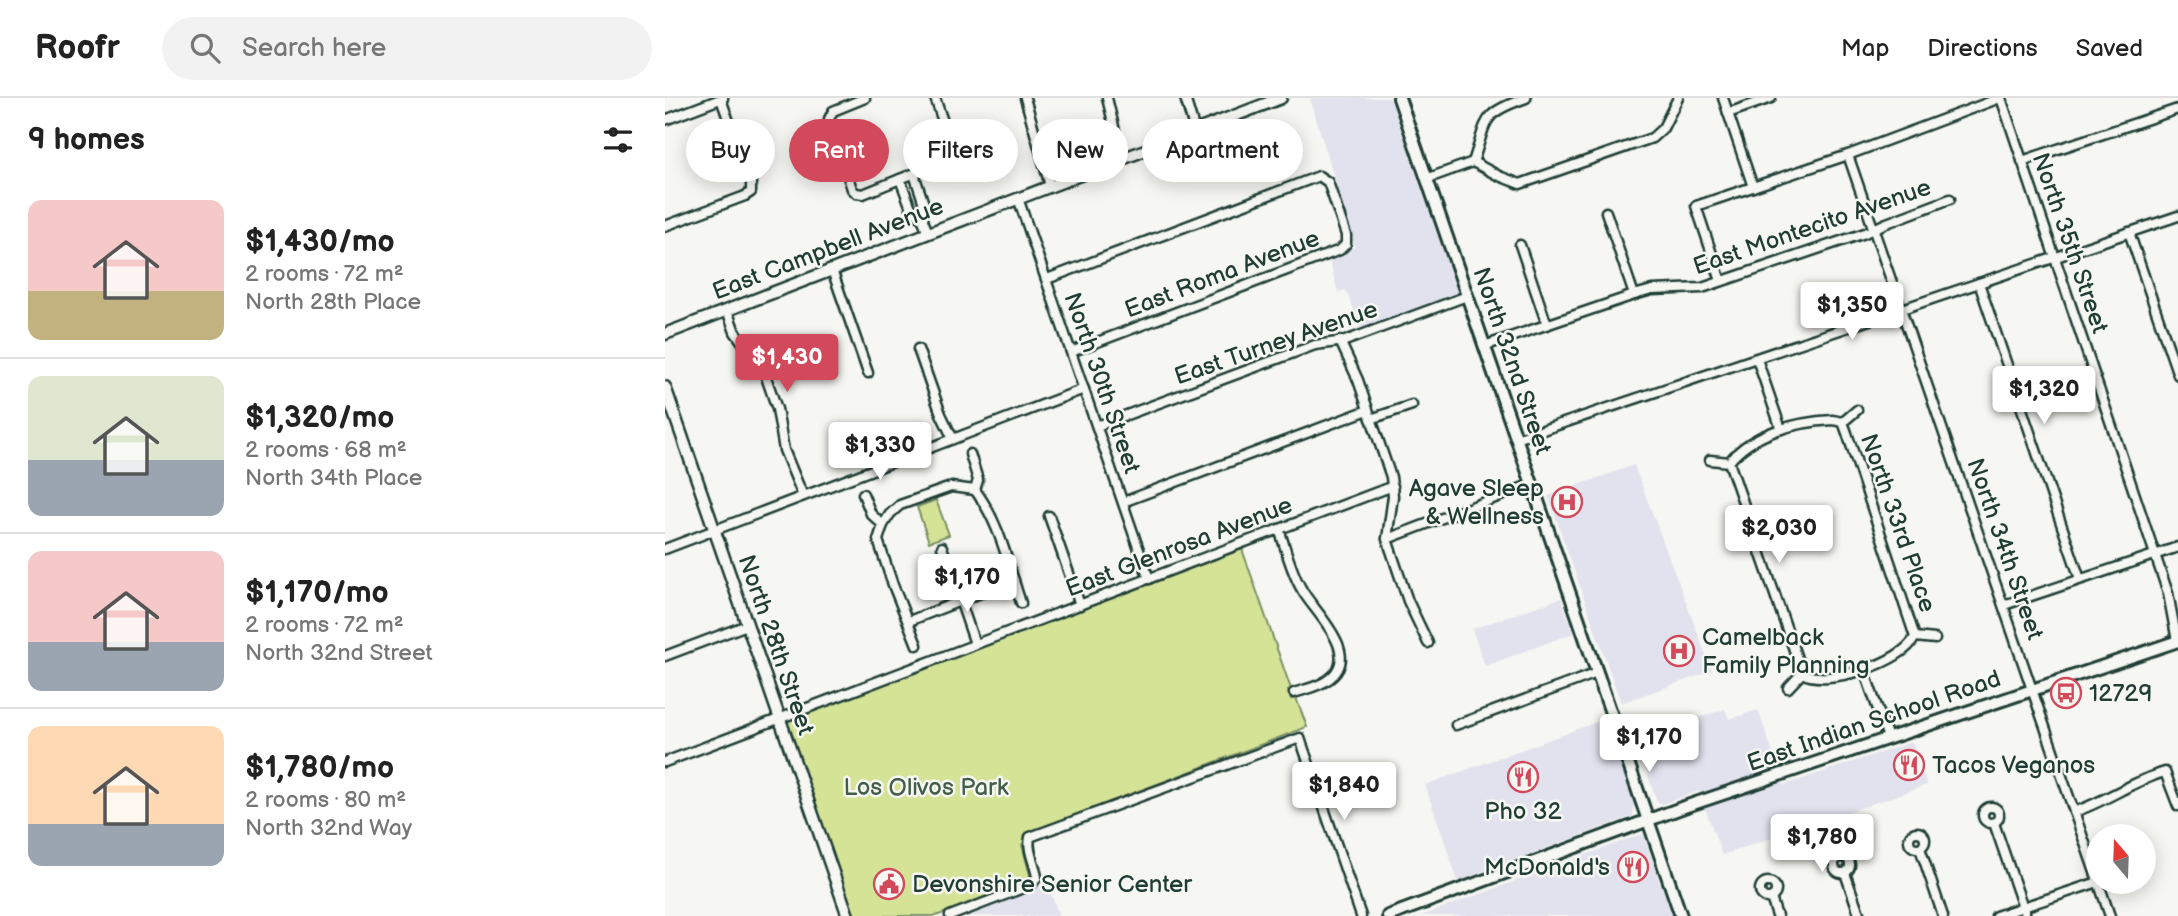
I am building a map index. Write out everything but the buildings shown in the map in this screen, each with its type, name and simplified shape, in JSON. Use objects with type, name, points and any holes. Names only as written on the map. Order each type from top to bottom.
[{"type":"main road","name":"North 32nd Street","points":[[1399,98],[1681,916]]},
{"type":"main road","name":"East Indian School Road","points":[[1388,916],[1647,819],[2177,641]]},
{"type":"street","points":[[665,120],[722,98],[751,184],[751,192],[745,196],[665,226]]},
{"type":"street","points":[[865,98],[829,114],[852,189],[863,194],[903,178]]},
{"type":"street","points":[[935,98],[942,119]]},
{"type":"street","points":[[1025,98],[1050,186]]},
{"type":"street","points":[[1107,98],[1112,119]]},
{"type":"street","points":[[1185,98],[1191,119]]},
{"type":"street","name":"East Campbell Avenue","points":[[1226,119],[1281,98]]},
{"type":"street","points":[[1473,162],[1485,124],[1491,114],[1500,107],[1526,98]]},
{"type":"street","points":[[1426,179],[1473,162],[1520,184],[1652,138],[1663,128],[1678,98]]},
{"type":"street","points":[[1723,98],[1753,187]]},
{"type":"street","points":[[1728,113],[1771,98]]},
{"type":"street","points":[[1721,281],[1696,206],[1849,155],[2001,98]]},
{"type":"street","name":"North 35th Street","points":[[2001,98],[2155,554],[2174,616],[2177,641]]},
{"type":"street","points":[[2022,162],[2178,109]]},
{"type":"street","name":"North 34th Street","points":[[1849,155],[2086,847]]},
{"type":"street","name":"East Roma Avenue","points":[[1047,279],[1319,176],[1328,182],[1346,235],[1346,244],[1339,250],[1071,352]]},
{"type":"street","points":[[900,179],[911,208],[923,220],[928,233]]},
{"type":"street","points":[[916,182],[924,204],[923,220]]},
{"type":"street","name":"East Campbell Avenue","points":[[665,334],[1061,182]]},
{"type":"street","points":[[908,201],[921,195]]},
{"type":"street","name":"North 30th Street","points":[[1018,198],[1149,579]]},
{"type":"street","name":"East Montecito Avenue","points":[[1484,346],[1633,295],[1652,290],[1702,288],[1874,230],[1950,199]]},
{"type":"street","points":[[1606,212],[1633,295]]},
{"type":"street","points":[[1516,439],[2178,216]]},
{"type":"street","points":[[2129,233],[2178,375]]},
{"type":"street","points":[[1520,245],[1547,325]]},
{"type":"street","points":[[831,270],[868,373]]},
{"type":"street","points":[[1979,284],[2080,579]]},
{"type":"street","name":"East Turney Avenue","points":[[1097,426],[1315,345],[1340,341],[1467,296]]},
{"type":"street","points":[[727,310],[735,332],[764,371],[777,408],[785,450],[803,496]]},
{"type":"street","points":[[1340,341],[1358,380],[1393,486],[1387,539],[1408,601],[1428,643]]},
{"type":"street","points":[[918,349],[941,414],[953,439]]},
{"type":"street","points":[[1757,359],[1781,429]]},
{"type":"street","name":"North 28th Street","points":[[665,387],[848,916]]},
{"type":"street","points":[[665,549],[1084,389]]},
{"type":"street","points":[[1123,502],[1369,414],[1412,405]]},
{"type":"street","name":"North 33rd Place","points":[[1843,422],[1857,410]]},
{"type":"street","name":"North 33rd Place","points":[[1729,462],[1736,453],[1781,429],[1811,421],[1843,422]]},
{"type":"street","name":"North 33rd Place","points":[[1843,422],[1915,637]]},
{"type":"street","points":[[969,454],[978,480],[975,490],[999,529],[1021,603]]},
{"type":"street","points":[[1710,460],[1729,462],[1802,674],[1788,688]]},
{"type":"street","points":[[1387,539],[1532,484]]},
{"type":"street","points":[[917,645],[893,585],[879,540],[883,525],[899,505],[951,486],[975,490]]},
{"type":"street","name":"East Glenrosa Avenue","points":[[665,762],[1393,486]]},
{"type":"street","points":[[863,494],[871,514],[883,525]]},
{"type":"street","points":[[1049,516],[1080,605]]},
{"type":"street","points":[[1279,529],[1300,588],[1329,625],[1340,653],[1338,668],[1328,680],[1294,693]]},
{"type":"street","points":[[942,547],[975,644]]},
{"type":"street","points":[[2004,605],[2178,547]]},
{"type":"street","points":[[909,621],[1014,580]]},
{"type":"street","points":[[665,656],[747,625]]},
{"type":"street","name":"North 33rd Place","points":[[1915,637],[1935,639]]},
{"type":"street","name":"North 33rd Place","points":[[1802,674],[1820,678],[1864,670],[1906,648],[1915,637]]},
{"type":"street","points":[[1864,670],[1888,738]]},
{"type":"street","points":[[1457,725],[1597,673]]},
{"type":"street","points":[[950,916],[1031,885],[1037,877],[1028,846],[1030,837],[1300,738],[1361,916]]},
{"type":"street","points":[[2074,812],[2112,797],[2141,779],[2165,772],[2178,806]]},
{"type":"street","points":[[1994,823],[2024,911]]},
{"type":"street","points":[[1920,848],[1943,916]]},
{"type":"street","points":[[1845,873],[1860,916]]},
{"type":"street","points":[[1996,916],[2024,911],[2086,887]]},
{"type":"street","name":"North 34th Street","points":[[2102,894],[2110,916]]},
{"type":"street","points":[[1771,898],[1777,916]]},
{"type":"shaded area","points":[[1310,98],[1390,98],[1458,294],[1362,330],[1346,290],[1338,292],[1329,259],[1355,247]]},
{"type":"shaded area","points":[[1634,465],[1712,671],[1621,703],[1548,496]]},
{"type":"shaded area","points":[[1561,598],[1574,633],[1485,666],[1472,629]]},
{"type":"shaded area","points":[[1725,709],[1729,719],[1758,710],[1784,785],[1912,742],[1927,785],[1722,855],[1699,791],[1662,804],[1657,801],[1635,739]]},
{"type":"shaded area","points":[[1605,719],[1634,803],[1633,816],[1458,881],[1425,785]]},
{"type":"shaded area","points":[[1643,834],[1672,916],[1421,916],[1639,835]]},
{"type":"shaded area","points":[[1038,884],[1049,888],[1059,916],[967,916],[1028,893]]},
{"type":"green space","points":[[936,500],[949,535],[929,542],[917,507]]},
{"type":"green space","name":"Los Olivos Park","points":[[1242,549],[1291,689],[1288,690],[1291,699],[1296,698],[1307,727],[1031,832],[1022,845],[1030,875],[1029,881],[936,916],[853,916],[786,721]]},
{"type":"place","name":"Agave Sleep & Wellness","points":[[1567,502]]},
{"type":"place","name":"Camelback Family Planning","points":[[1679,651]]},
{"type":"place","name":"12729","points":[[2066,693]]},
{"type":"place","name":"Tacos Veganos","points":[[1909,765]]},
{"type":"place","name":"Pho 32","points":[[1523,777]]},
{"type":"place","name":"McDonald's","points":[[1633,867]]},
{"type":"place","name":"Devonshire Senior Center","points":[[889,884]]}]
